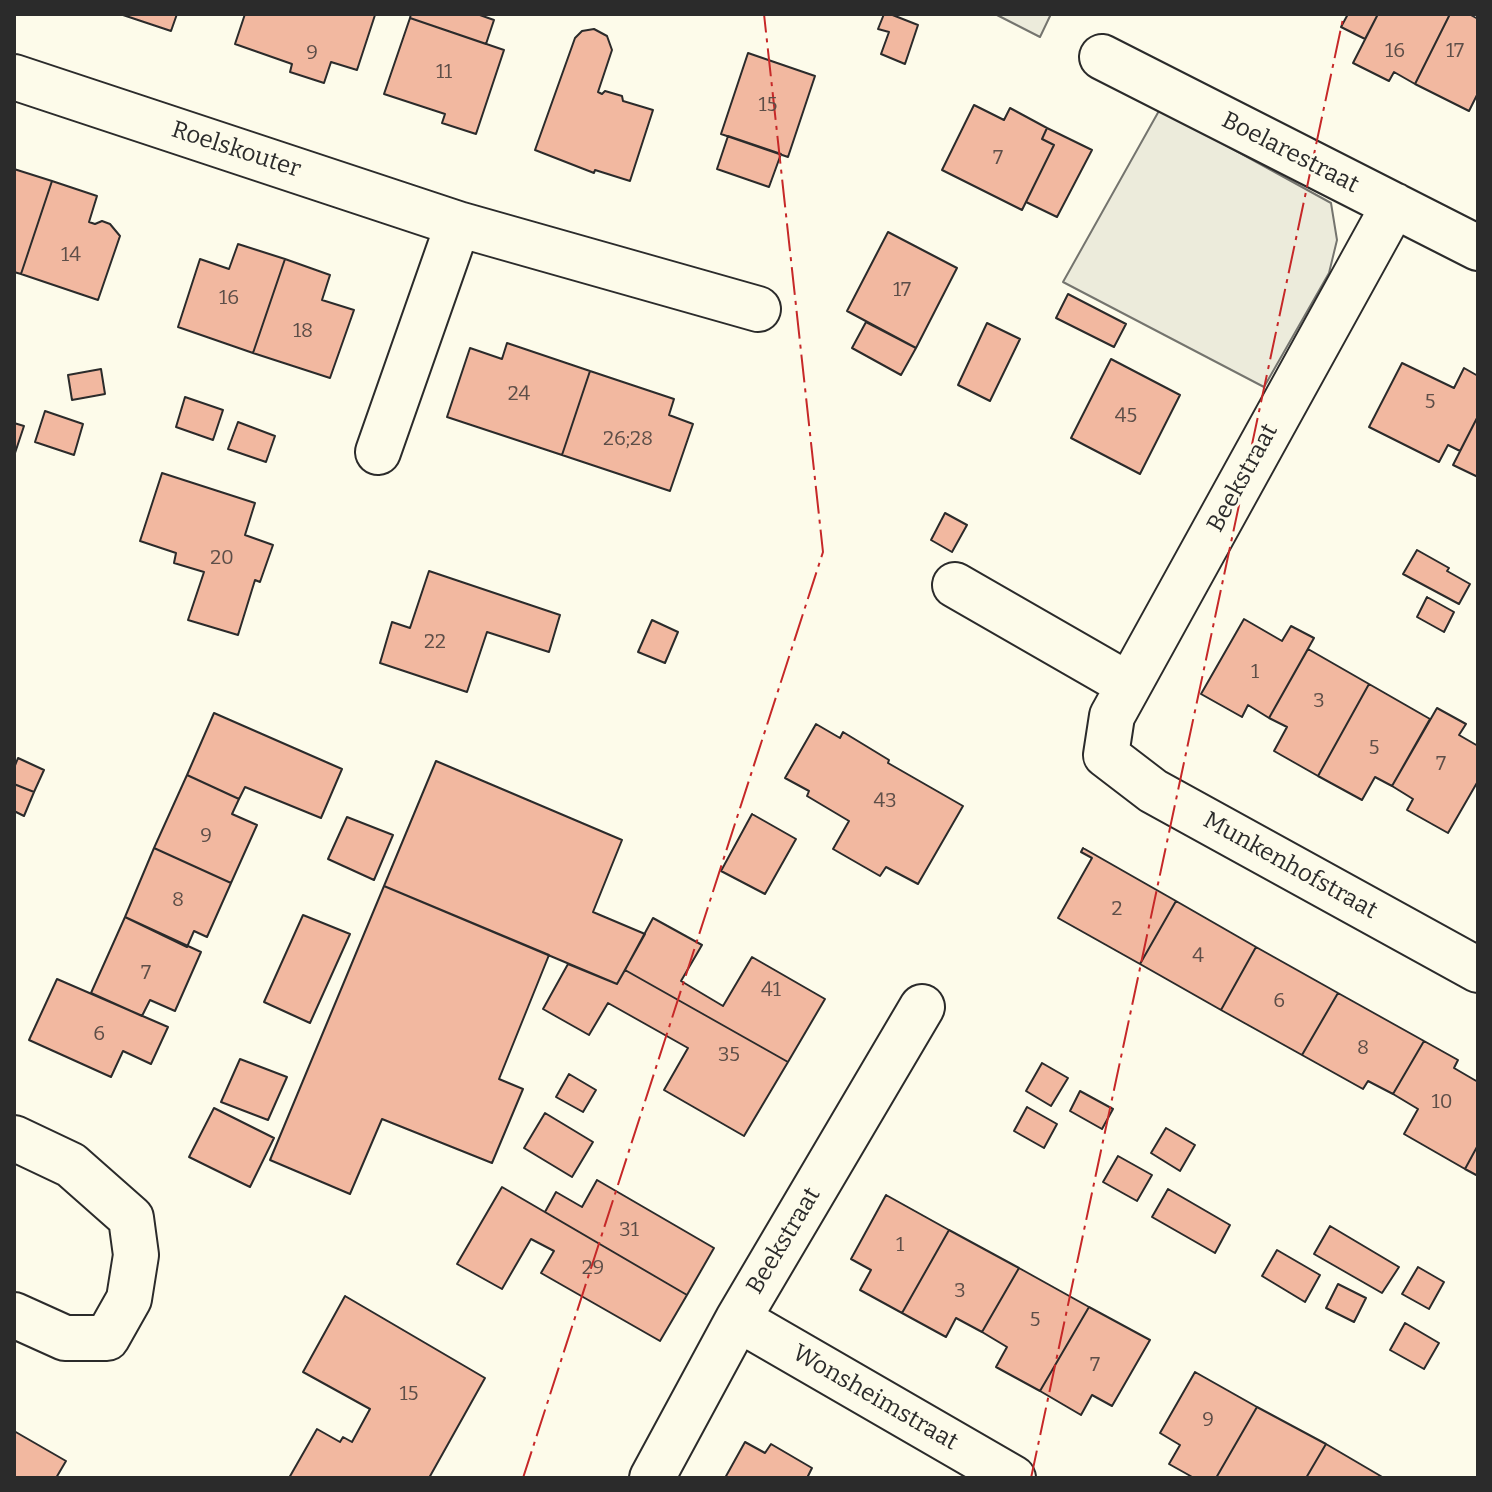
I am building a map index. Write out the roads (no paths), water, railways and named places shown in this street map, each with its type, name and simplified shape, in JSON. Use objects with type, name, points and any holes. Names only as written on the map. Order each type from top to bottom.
[{"type":"street","name":"Boelarestraat","points":[[1102,57],[1478,248]]},
{"type":"street","name":"Roelskouter","points":[[14,77],[458,224],[758,309]]},
{"type":"street","name":"Beekstraat","points":[[1106,755],[1112,716],[1394,205]]},
{"type":"street","points":[[378,452],[458,224]]},
{"type":"street","points":[[955,585],[1129,685]]},
{"type":"street","name":"Munkenhofstraat","points":[[1106,755],[1153,791],[1478,970]]},
{"type":"street","name":"Beekstraat","points":[[652,1478],[738,1319],[922,1007]]},
{"type":"street","points":[[14,1138],[71,1165],[131,1218],[136,1255],[129,1299],[107,1338],[65,1338],[14,1315]]},
{"type":"street","name":"Wonsheimstraat","points":[[738,1319],[1013,1478]]}]
